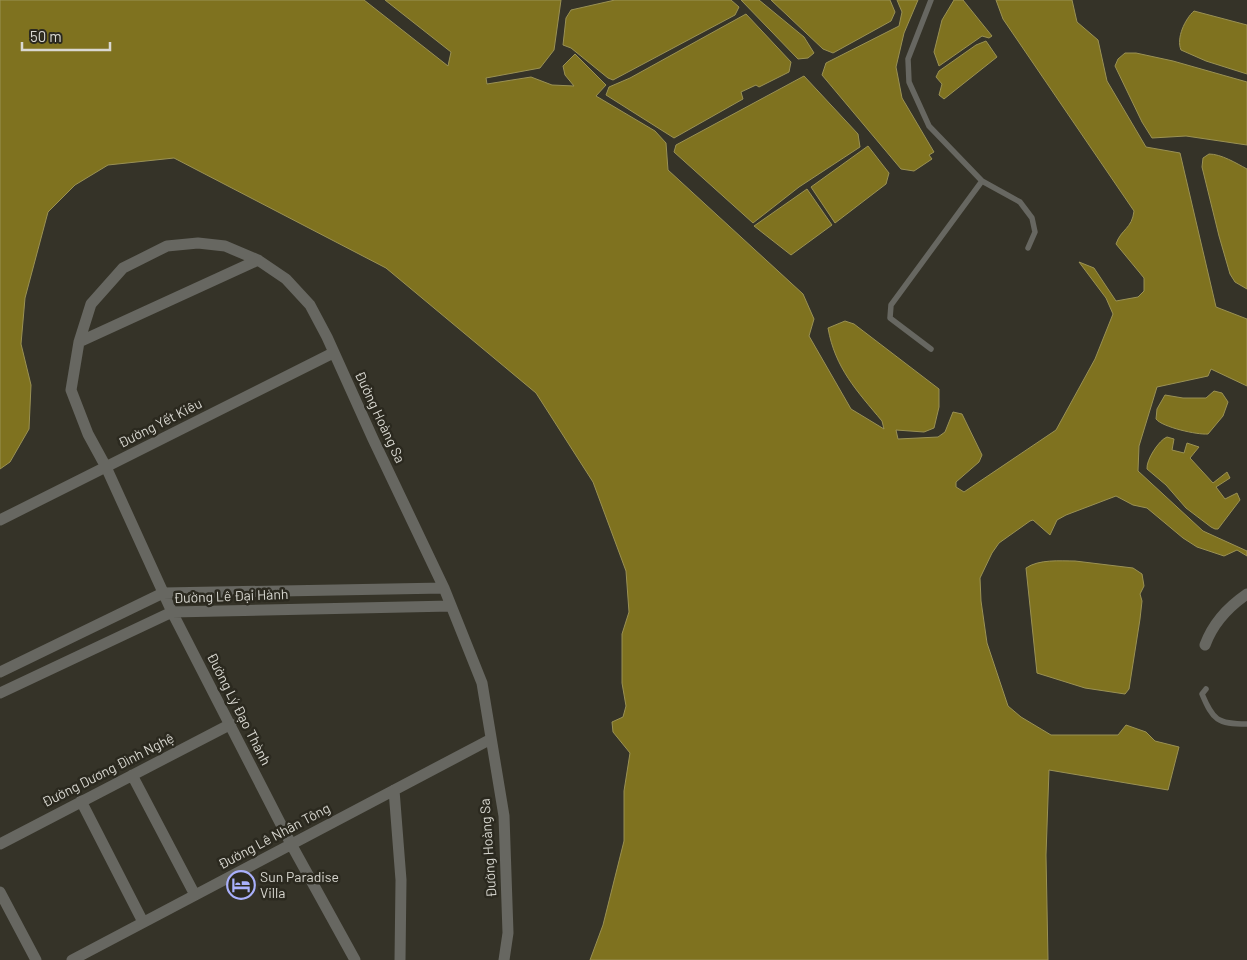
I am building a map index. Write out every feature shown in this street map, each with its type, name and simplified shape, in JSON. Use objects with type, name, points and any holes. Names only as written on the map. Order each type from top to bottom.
[{"type":"street","name":"Đường Hoàng Sa","points":[[106,467],[88,434],[71,390],[79,342],[92,304],[123,268],[168,246],[198,243],[225,246],[258,260],[286,279],[310,305],[327,337],[444,588],[482,682],[504,816],[508,933],[504,960]]},
{"type":"street","points":[[79,342],[258,260]]},
{"type":"street","name":"Đường Yết Kiêu","points":[[0,520],[333,353]]},
{"type":"street","name":"Đường Lý Đạo Thành","points":[[106,467],[172,612],[291,844],[354,960]]},
{"type":"street","name":"Đường Lê Đại Hành","points":[[0,672],[163,593],[444,588]]},
{"type":"street","points":[[1205,645],[1209,633],[1227,609],[1247,594]]},
{"type":"street","name":"Đường Lê Đại Hành","points":[[0,693],[172,612],[451,606]]},
{"type":"street","name":"Đường Dương Đình Nghệ","points":[[0,844],[231,724]]},
{"type":"street","name":"Đường Lê Nhân Tông","points":[[72,960],[491,739]]},
{"type":"street","points":[[132,775],[195,895]]},
{"type":"street","points":[[394,790],[401,880],[400,960]]},
{"type":"street","points":[[81,801],[143,922]]},
{"type":"street","points":[[0,892],[36,960]]},
{"type":"lane","points":[[931,0],[908,59],[909,82],[929,126],[982,181],[1020,202],[1032,218],[1035,232],[1028,248]]},
{"type":"lane","points":[[931,349],[890,318],[891,305],[982,181]]},
{"type":"lane","points":[[1206,689],[1202,694],[1213,717],[1223,722],[1247,724]]},
{"type":"shaded area","points":[[0,0],[364,0],[448,66],[451,52],[385,0],[561,0],[554,50],[540,68],[486,78],[487,84],[531,77],[552,85],[574,86],[565,75],[563,66],[575,54],[606,85],[596,96],[655,131],[666,143],[668,170],[803,294],[814,319],[809,336],[851,409],[884,429],[882,421],[848,378],[831,342],[828,328],[845,321],[854,324],[939,389],[939,407],[934,428],[924,432],[896,430],[898,439],[938,437],[945,432],[953,412],[962,414],[982,455],[979,462],[956,482],[956,487],[964,492],[1056,430],[1095,359],[1113,314],[1106,298],[1079,262],[1094,268],[1116,301],[1138,297],[1144,291],[1144,278],[1116,244],[1131,222],[1134,211],[1003,19],[996,0],[1072,0],[1077,22],[1098,40],[1107,81],[1146,147],[1180,153],[1216,307],[1247,319],[1247,386],[1211,369],[1208,376],[1157,387],[1139,446],[1138,471],[1203,531],[1247,551],[1247,556],[1237,550],[1224,556],[1197,547],[1183,538],[1147,508],[1133,505],[1116,496],[1057,520],[1050,535],[1033,520],[1030,521],[999,543],[992,553],[980,578],[981,601],[987,643],[1008,706],[1021,717],[1051,735],[1118,735],[1126,725],[1146,732],[1155,741],[1179,747],[1168,790],[1049,770],[1046,855],[1048,960],[590,960],[603,925],[624,841],[624,791],[630,753],[613,732],[612,722],[623,717],[626,706],[622,683],[622,634],[629,612],[626,571],[593,482],[536,393],[386,268],[174,158],[108,165],[75,185],[48,212],[25,298],[21,344],[31,385],[29,429],[10,462],[0,469]]},
{"type":"shaded area","points":[[615,0],[731,0],[739,7],[735,15],[613,80],[571,48],[563,45],[566,18],[571,10]]},
{"type":"shaded area","points":[[741,0],[759,0],[804,37],[814,53],[808,58],[798,59]]},
{"type":"shaded area","points":[[771,0],[890,0],[895,12],[891,21],[833,53],[823,49]]},
{"type":"shaded area","points":[[897,0],[918,0],[904,33],[896,67],[902,98],[934,152],[929,155],[932,159],[914,171],[901,169],[822,75],[826,63],[899,26],[902,12]]},
{"type":"shaded area","points":[[954,0],[963,0],[992,36],[989,38],[982,36],[939,66],[934,52],[942,20]]},
{"type":"shaded area","points":[[1194,11],[1247,25],[1247,74],[1206,61],[1181,50],[1182,29]]},
{"type":"shaded area","points":[[746,14],[791,62],[789,72],[759,87],[756,85],[741,92],[743,99],[674,138],[606,95],[609,87],[630,78]]},
{"type":"shaded area","points":[[986,41],[997,57],[944,99],[939,95],[942,84],[936,77],[939,71],[976,45]]},
{"type":"shaded area","points":[[1125,53],[1136,53],[1173,61],[1247,82],[1247,145],[1186,136],[1152,138],[1142,122],[1115,66],[1118,59]]},
{"type":"shaded area","points":[[804,76],[858,134],[860,147],[799,187],[753,223],[674,152],[676,145]]},
{"type":"shaded area","points":[[868,146],[889,173],[886,184],[835,223],[811,187]]},
{"type":"shaded area","points":[[1209,154],[1223,157],[1247,169],[1247,289],[1235,282],[1230,274],[1219,236],[1202,167],[1203,158]]},
{"type":"shaded area","points":[[807,189],[832,225],[791,255],[754,226]]},
{"type":"shaded area","points":[[1214,391],[1222,393],[1228,402],[1223,416],[1208,434],[1180,430],[1165,425],[1156,419],[1157,409],[1165,395],[1183,398],[1206,398]]},
{"type":"shaded area","points":[[1167,437],[1174,439],[1172,450],[1184,453],[1187,443],[1199,447],[1190,458],[1213,483],[1227,472],[1230,478],[1216,487],[1225,499],[1237,493],[1240,500],[1218,529],[1211,527],[1186,508],[1166,485],[1147,469],[1154,451],[1160,442]]},
{"type":"shaded area","points":[[1075,561],[1133,568],[1142,574],[1144,586],[1140,594],[1142,601],[1140,619],[1129,689],[1125,694],[1085,688],[1037,673],[1026,568],[1043,562]]},
{"type":"place","name":"Sun Paradise Villa","points":[[241,885]]}]
